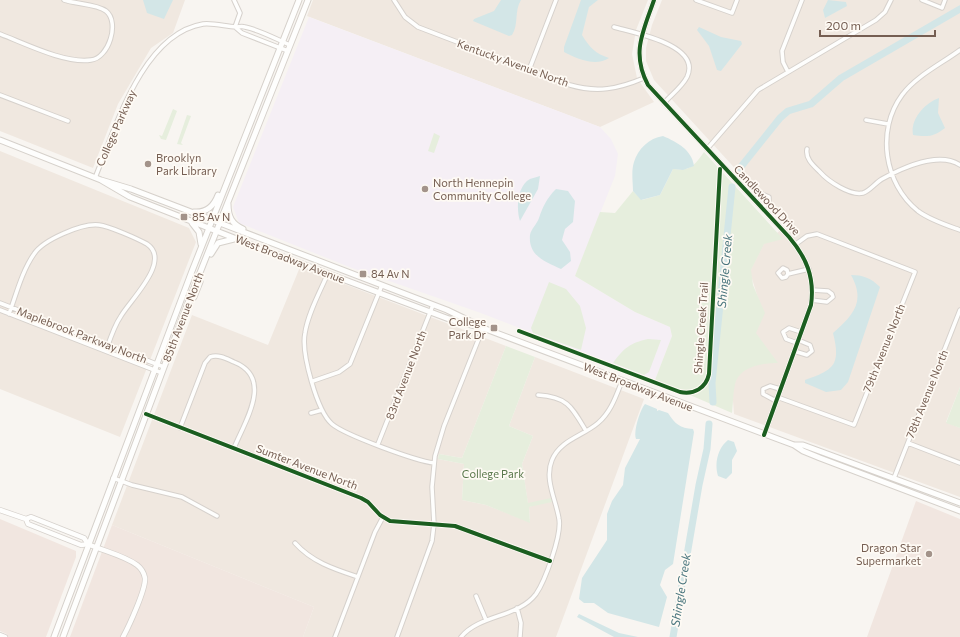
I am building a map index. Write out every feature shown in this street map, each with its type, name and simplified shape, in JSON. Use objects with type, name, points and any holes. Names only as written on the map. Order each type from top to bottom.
[{"type":"main road","name":"85th Avenue North","points":[[54,637],[201,247],[299,0]]},
{"type":"main road","name":"85th Avenue North","points":[[63,637],[120,481],[188,303],[308,0]]},
{"type":"main road","points":[[186,210],[199,212],[213,205],[249,118],[256,108]]},
{"type":"main road","name":"West Broadway Avenue","points":[[0,140],[95,178],[120,185],[382,285],[474,322],[483,328]]},
{"type":"main road","name":"West Broadway Avenue","points":[[101,180],[130,196],[216,231],[430,312],[461,323],[483,328],[764,435],[794,445],[803,451],[833,464],[960,511]]},
{"type":"main road","points":[[228,201],[228,213],[233,223],[266,241]]},
{"type":"main road","points":[[184,218],[198,229],[201,247]]},
{"type":"main road","points":[[188,303],[194,297],[214,247],[223,241],[237,239]]},
{"type":"main road","name":"West Broadway Avenue","points":[[794,445],[803,445],[960,503]]},
{"type":"street","points":[[0,34],[56,56],[90,60],[101,56],[105,52],[112,25],[107,12],[98,7],[87,6],[64,0]]},
{"type":"street","points":[[87,6],[88,0]]},
{"type":"street","points":[[234,0],[240,13],[236,27]]},
{"type":"street","name":"Kentucky Avenue North","points":[[394,0],[405,17],[418,27],[570,85],[591,90],[613,89],[644,78]]},
{"type":"street","points":[[529,70],[556,0]]},
{"type":"street","name":"Candlewood Drive","points":[[654,0],[642,34],[638,51],[644,78],[648,86],[796,244],[804,256],[809,269],[812,290],[811,300],[798,342],[764,435]]},
{"type":"street","points":[[696,0],[732,13],[737,0]]},
{"type":"street","points":[[788,72],[783,62],[782,51],[802,0]]},
{"type":"street","points":[[707,149],[723,133],[754,94],[876,20],[885,12],[891,0]]},
{"type":"street","points":[[922,0],[942,8],[945,0]]},
{"type":"street","name":"College Parkway","points":[[95,178],[126,103],[158,49],[174,36],[191,27],[212,24],[236,27],[244,26],[290,45]]},
{"type":"street","name":"College Parkway","points":[[236,27],[242,33],[288,51]]},
{"type":"street","points":[[614,27],[642,34],[680,50],[684,54],[689,64],[688,76],[664,103]]},
{"type":"street","points":[[960,50],[910,86],[896,104],[888,124],[886,148],[893,175],[904,197],[919,212],[960,230]]},
{"type":"street","points":[[0,96],[68,121]]},
{"type":"street","points":[[866,120],[888,124]]},
{"type":"street","points":[[807,150],[808,158],[824,176],[834,184],[855,192],[868,191],[882,180],[935,159],[951,160],[960,165]]},
{"type":"street","points":[[755,200],[762,194],[769,197],[769,202],[762,208]]},
{"type":"street","points":[[9,314],[30,261],[44,242],[88,226],[101,225],[150,246],[156,260],[149,277],[121,315],[106,351]]},
{"type":"street","name":"79th Avenue North","points":[[776,399],[854,425],[915,272],[817,234],[807,236],[796,244]]},
{"type":"street","points":[[788,274],[809,269]]},
{"type":"street","points":[[328,273],[305,332],[304,351],[322,410],[327,419],[337,428],[416,459],[434,463]]},
{"type":"street","points":[[312,380],[339,372],[350,364],[382,285]]},
{"type":"street","points":[[811,300],[827,302],[832,300],[833,297],[828,291],[812,290]]},
{"type":"street","name":"Maplebrook Parkway North","points":[[0,303],[164,367]]},
{"type":"street","name":"83rd Avenue North","points":[[378,444],[433,305]]},
{"type":"street","name":"Maplebrook Parkway North","points":[[0,310],[162,373]]},
{"type":"street","name":"78th Avenue North","points":[[894,478],[960,310]]},
{"type":"street","points":[[397,637],[428,553],[434,524],[432,488],[434,463],[444,426],[483,328]]},
{"type":"street","points":[[794,351],[807,355],[812,351],[810,346],[786,339],[783,332],[789,328],[801,332]]},
{"type":"street","points":[[180,428],[205,363],[210,357],[218,356],[246,368],[254,379],[254,399],[234,448]]},
{"type":"street","points":[[460,637],[470,628],[525,604],[536,594],[558,540],[560,526],[550,483],[549,467],[555,453],[561,447],[599,422],[611,408],[622,381]]},
{"type":"street","points":[[776,399],[765,397],[763,389],[770,386],[780,389]]},
{"type":"street","points":[[538,395],[552,396],[565,401],[573,410],[586,431]]},
{"type":"street","points":[[311,413],[322,410]]},
{"type":"street","name":"Sumter Avenue North","points":[[146,414],[361,498],[368,502],[383,517],[396,523],[434,524],[463,528],[550,561]]},
{"type":"street","points":[[908,443],[960,463]]},
{"type":"street","points":[[113,478],[182,497],[217,516]]},
{"type":"street","points":[[0,510],[26,519],[31,517],[84,538],[88,544],[132,563],[143,571],[145,578],[143,587],[123,637]]},
{"type":"street","points":[[336,637],[375,532],[383,517]]},
{"type":"street","points":[[26,519],[28,524],[81,545],[88,544]]},
{"type":"street","points":[[295,543],[318,562],[358,577]]},
{"type":"street","points":[[476,596],[486,620]]},
{"type":"street","points":[[517,608],[521,623],[520,637]]},
{"type":"street","points":[[0,635],[5,637]]},
{"type":"shaded area","points":[[0,0],[185,0],[173,33],[151,48],[118,104],[93,168],[0,131]]},
{"type":"shaded area","points":[[143,0],[173,0],[164,19],[147,13]]},
{"type":"shaded area","points":[[313,0],[648,0],[636,30],[632,54],[637,78],[654,102],[600,127],[307,16]]},
{"type":"shaded area","points":[[501,0],[521,0],[514,31],[512,35],[509,36],[473,21],[474,19],[494,11]]},
{"type":"shaded area","points":[[581,0],[598,0],[589,7],[582,35],[593,50],[609,58],[604,61],[586,61],[564,52],[564,47]]},
{"type":"shaded area","points":[[662,0],[960,0],[960,387],[946,422],[960,428],[960,497],[734,414],[732,388],[762,311],[749,269],[757,249],[787,225],[654,80],[646,61],[646,48],[652,25]]},
{"type":"shaded area","points":[[828,0],[846,2],[847,6],[825,18],[823,10]]},
{"type":"shaded area","name":"North Hennepin Community College","points":[[309,17],[600,127],[611,139],[618,154],[615,176],[575,276],[635,312],[670,327],[672,336],[655,380],[478,312],[352,268],[239,223],[233,207]]},
{"type":"shaded area","points":[[699,27],[721,37],[741,41],[742,44],[721,71],[717,70],[709,46],[697,30]]},
{"type":"shaded area","points":[[939,98],[938,113],[945,128],[930,136],[913,135],[914,123],[920,112],[934,100]]},
{"type":"shaded area","points":[[663,136],[683,147],[693,160],[694,166],[683,170],[673,169],[660,195],[641,200],[633,191],[632,173],[634,162],[638,153],[645,145],[653,139]]},
{"type":"shaded area","points":[[0,151],[189,228],[196,242],[120,437],[0,389]]},
{"type":"shaded area","points":[[540,176],[538,189],[520,221],[518,204],[522,187],[530,179]]},
{"type":"shaded area","points":[[556,189],[568,191],[575,201],[573,222],[565,229],[562,240],[570,252],[571,261],[561,269],[539,257],[532,248],[530,242],[530,235],[542,210]]},
{"type":"shaded area","points":[[300,267],[506,346],[462,458],[439,454],[438,459],[464,464],[462,500],[486,505],[530,522],[529,507],[550,499],[528,504],[522,464],[533,436],[509,426],[535,357],[644,399],[556,637],[303,637],[314,607],[112,525],[192,315],[268,345]]},
{"type":"shaded area","points":[[851,275],[867,278],[880,287],[848,382],[841,390],[826,392],[805,383],[805,380],[823,373],[833,365],[836,352],[833,333],[851,314],[857,300],[857,293]]},
{"type":"shaded area","points":[[645,404],[657,409],[657,411],[659,410],[668,413],[678,425],[693,429],[694,432],[673,564],[665,570],[660,585],[667,597],[659,627],[608,613],[594,603],[584,603],[579,599],[582,578],[607,540],[607,514],[612,501],[623,485],[625,468],[640,439],[636,439],[635,431],[639,416]]},
{"type":"shaded area","points":[[728,440],[734,442],[737,451],[732,460],[732,473],[726,479],[718,476],[716,466],[719,451]]},
{"type":"shaded area","points":[[916,501],[960,519],[960,637],[867,637]]},
{"type":"shaded area","points":[[0,519],[76,551],[76,557],[46,637],[6,637],[7,634],[0,631]]},
{"type":"shaded area","points":[[112,525],[314,607],[303,637],[70,637]]},
{"type":"shaded area","points":[[579,614],[619,633],[638,637],[614,637],[577,617]]},
{"type":"green space","points":[[173,109],[177,111],[166,140],[161,139],[159,135],[162,136]]},
{"type":"green space","points":[[187,115],[191,116],[181,143],[183,145],[177,144]]},
{"type":"green space","points":[[434,133],[440,136],[434,153],[428,151]]},
{"type":"green space","points":[[704,152],[783,239],[764,244],[751,270],[753,285],[765,313],[756,333],[778,363],[759,365],[747,369],[742,373],[735,384],[732,413],[655,380],[672,336],[670,327],[635,312],[575,276],[600,212],[615,213],[633,191],[642,200],[660,195],[673,169],[684,169],[692,166]]},
{"type":"green space","points":[[549,282],[566,289],[580,306],[586,328],[581,350],[533,333],[531,328]]},
{"type":"green space","points":[[648,339],[661,340],[649,372],[644,375],[613,363],[621,353],[632,344]]},
{"type":"green space","name":"College Park","points":[[506,346],[535,357],[509,426],[533,436],[522,464],[528,503],[551,498],[552,502],[529,507],[530,523],[486,505],[462,500],[464,464],[438,459],[439,454],[462,458]]},
{"type":"green space","points":[[960,387],[960,428],[946,423]]},
{"type":"waterway","name":"Shingle Creek","points":[[740,168],[780,118],[788,111],[811,104],[841,78],[960,9]]},
{"type":"waterway","name":"Shingle Creek","points":[[713,402],[712,383],[732,187]]},
{"type":"waterway","name":"Shingle Creek","points":[[673,637],[699,485],[707,449],[709,424]]},
{"type":"cycle path","points":[[654,0],[640,42],[640,63],[648,85],[789,237],[800,252],[808,268],[812,285],[811,305],[764,435]]},
{"type":"cycle path","name":"Shingle Creek Trail","points":[[519,331],[680,392],[685,393],[695,391],[702,387],[709,374],[720,169]]},
{"type":"cycle path","points":[[146,414],[361,498],[368,502],[380,515],[390,521],[455,526],[550,561]]},
{"type":"place","name":"Brooklyn Park Library","points":[[148,164]]},
{"type":"place","name":"North Hennepin Community College","points":[[425,189]]},
{"type":"place","name":"85 Av N","points":[[184,217]]},
{"type":"place","name":"84 Av N","points":[[363,274]]},
{"type":"place","name":"College Park Dr","points":[[494,328]]},
{"type":"place","name":"Dragon Star Supermarket","points":[[929,554]]}]
